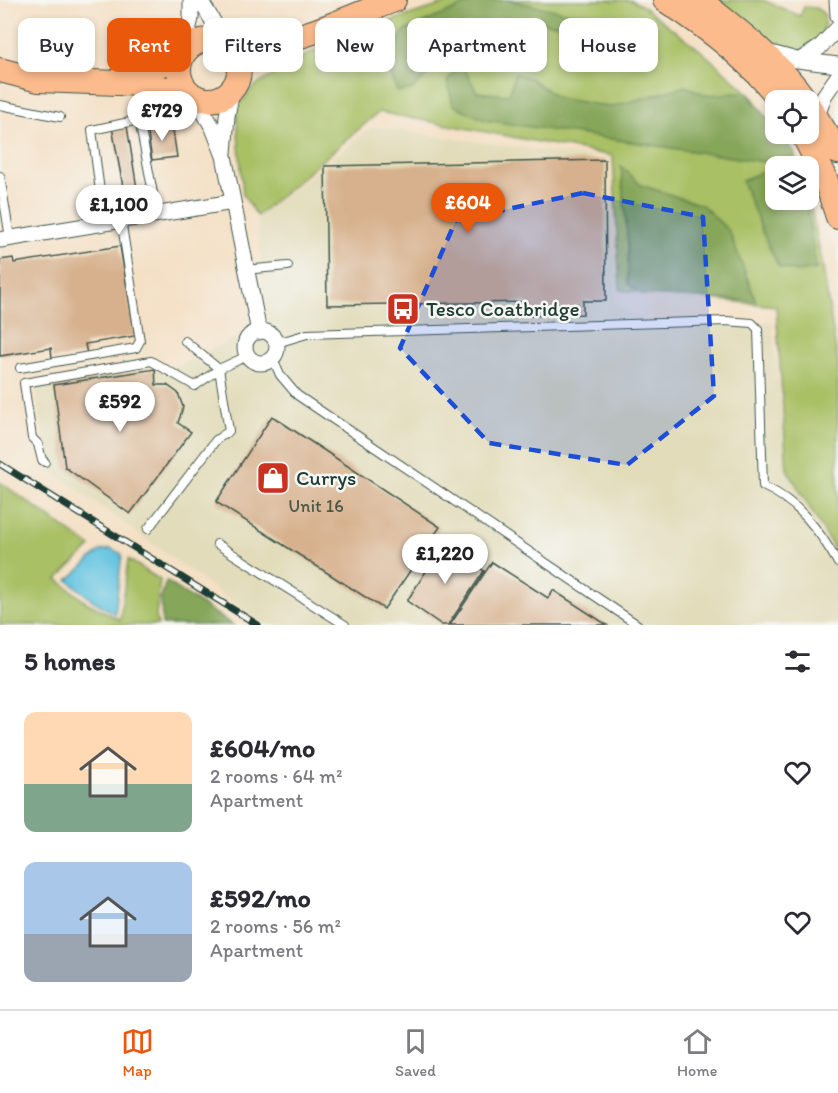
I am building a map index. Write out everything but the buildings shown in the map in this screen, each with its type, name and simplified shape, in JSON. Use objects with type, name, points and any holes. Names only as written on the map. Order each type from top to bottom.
[{"type":"main road","points":[[303,36],[394,0]]},
{"type":"main road","points":[[665,0],[716,37],[771,90]]},
{"type":"main road","points":[[699,0],[780,68],[793,90]]},
{"type":"main road","points":[[0,70],[38,80],[145,84],[205,100],[215,100],[233,88],[257,65],[306,35]]},
{"type":"main road","points":[[101,82],[140,72]]},
{"type":"main road","points":[[178,72],[181,82],[193,96]]},
{"type":"main road","points":[[233,88],[239,72]]},
{"type":"main road","points":[[819,128],[838,152]]},
{"type":"main road","points":[[816,144],[838,218]]},
{"type":"street","points":[[191,0],[191,22]]},
{"type":"street","points":[[200,0],[211,18]]},
{"type":"street","points":[[837,0],[838,16]]},
{"type":"street","points":[[800,60],[819,48],[838,28]]},
{"type":"street","points":[[761,50],[800,60],[838,65]]},
{"type":"street","points":[[819,102],[838,76]]},
{"type":"street","points":[[224,156],[227,116],[233,88]]},
{"type":"street","points":[[193,96],[213,128],[224,156],[259,332]]},
{"type":"street","points":[[5,239],[233,202]]},
{"type":"street","points":[[259,332],[270,334],[276,343],[273,359],[259,363],[247,356],[245,351],[246,341],[250,336],[259,332]]},
{"type":"lane","points":[[0,105],[60,117]]},
{"type":"lane","points":[[104,222],[92,130],[140,120],[158,214]]},
{"type":"lane","points":[[0,176],[5,239]]},
{"type":"lane","points":[[20,368],[136,348],[140,341],[121,219]]},
{"type":"lane","points":[[245,270],[288,266]]},
{"type":"lane","points":[[276,343],[307,334],[726,321],[752,324],[758,329],[763,486],[777,492],[797,506],[823,537],[838,563]]},
{"type":"lane","points":[[148,529],[216,440],[229,431],[219,369],[185,341]]},
{"type":"lane","points":[[45,462],[42,460],[38,444],[32,438],[24,383],[151,361],[195,386],[219,369],[247,356]]},
{"type":"lane","points":[[273,359],[280,375],[297,395],[638,625]]},
{"type":"lane","points":[[217,544],[345,625]]},
{"type":"highlighted area","points":[[583,193],[703,217],[714,396],[627,465],[489,443],[400,348],[456,220]]},
{"type":"shaded area","points":[[372,127],[608,160],[617,304],[645,323],[772,322],[787,470],[838,563],[838,625],[265,625],[49,469],[35,384],[174,367],[268,323],[257,218]]},
{"type":"green space","points":[[457,0],[630,0],[641,5],[699,49],[751,95],[765,116],[765,144],[783,144],[791,156],[765,156],[765,210],[811,210],[822,262],[838,364],[838,556],[787,469],[776,306],[620,290],[613,156],[379,112],[257,216],[243,195],[236,108],[255,86],[278,72],[303,72],[303,57],[315,50],[315,72],[395,72],[395,20]]},
{"type":"green space","points":[[477,0],[507,0],[570,13],[591,14],[592,18],[559,18],[559,25],[547,23],[547,18],[435,18]]},
{"type":"green space","points":[[715,0],[763,0],[800,16],[804,7],[816,8],[824,14],[825,23],[822,33],[814,43],[803,50],[790,50],[776,46],[762,38]]},
{"type":"green space","points":[[407,30],[407,72],[431,72],[413,89],[397,92],[390,72],[395,72],[395,47]]},
{"type":"green space","points":[[454,72],[466,72],[477,92],[509,95],[515,74],[530,78],[558,98],[611,107],[686,86],[706,95],[747,92],[765,115],[765,144],[788,144],[795,156],[765,156],[765,162],[485,120],[453,105],[447,81]]},
{"type":"green space","points":[[621,166],[641,185],[702,205],[729,231],[756,301],[643,295],[628,284],[628,247]]},
{"type":"green space","points":[[765,170],[765,210],[807,210],[816,269],[797,272],[779,267],[742,181]]},
{"type":"green space","points":[[0,482],[91,547],[57,579],[86,602],[120,620],[128,559],[160,580],[156,617],[158,625],[0,625]]},
{"type":"green space","points":[[166,581],[233,625],[162,625],[161,597]]},
{"type":"water","points":[[111,549],[122,554],[115,614],[92,600],[68,580],[100,551]]},
{"type":"railway","points":[[0,464],[258,625]]},
{"type":"place","name":"Tesco Coatbridge","points":[[403,309]]},
{"type":"place","name":"Currys","points":[[273,478]]}]
